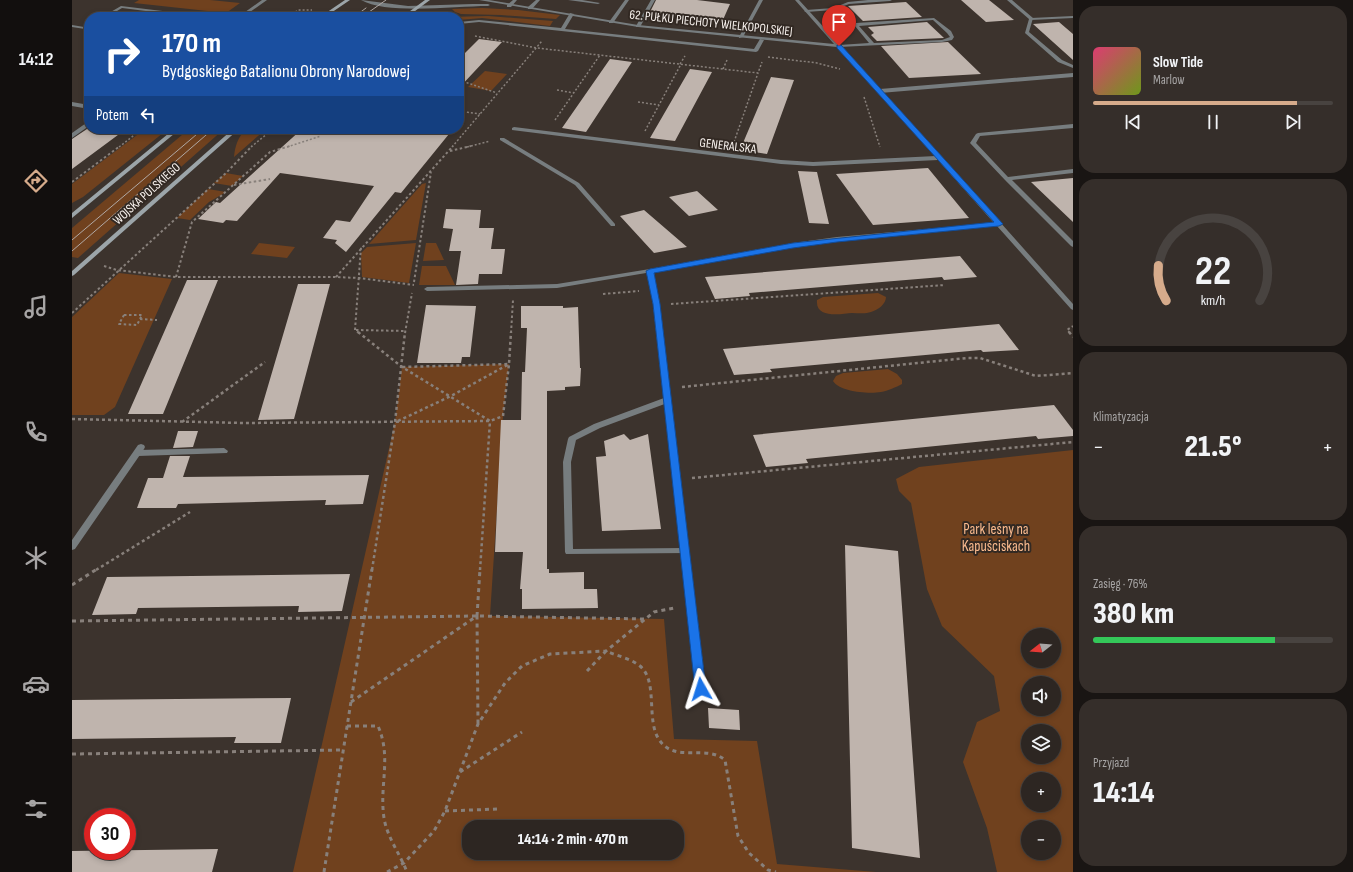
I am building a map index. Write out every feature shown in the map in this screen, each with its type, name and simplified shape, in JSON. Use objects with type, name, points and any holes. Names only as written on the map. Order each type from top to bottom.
[{"type":"street","points":[[247,12],[265,0]]},
{"type":"street","points":[[330,12],[348,0]]},
{"type":"street","points":[[363,0],[373,4],[389,6],[509,6],[515,0]]},
{"type":"street","points":[[411,12],[428,0]]},
{"type":"street","points":[[481,0],[509,6]]},
{"type":"street","points":[[530,8],[538,0]]},
{"type":"street","points":[[570,0],[598,3]]},
{"type":"street","points":[[611,22],[627,0]]},
{"type":"street","points":[[638,26],[654,0]]},
{"type":"street","points":[[741,37],[761,0]]},
{"type":"street","points":[[797,0],[1073,308]]},
{"type":"street","points":[[806,11],[834,9],[848,3],[890,0]]},
{"type":"street","points":[[1009,0],[1031,18],[1073,18]]},
{"type":"street","name":"62. PUŁKU PIECHOTY WIELKOPOLSKIEJ","points":[[509,6],[572,14],[638,26],[762,40],[839,46],[942,40],[950,39],[952,37],[949,32],[934,19],[858,24],[857,26],[872,44]]},
{"type":"street","points":[[112,12],[121,7],[162,12]]},
{"type":"street","points":[[562,30],[572,14]]},
{"type":"street","points":[[1031,18],[1027,32],[1060,61],[1073,67]]},
{"type":"street","points":[[464,22],[479,21],[756,51],[762,40]]},
{"type":"street","points":[[72,26],[84,27]]},
{"type":"street","points":[[880,91],[1073,75]]},
{"type":"street","points":[[72,104],[84,106]]},
{"type":"street","points":[[1073,126],[978,135],[973,144],[1073,245]]},
{"type":"street","points":[[72,136],[84,127]]},
{"type":"street","name":"GENERALSKA","points":[[514,129],[730,156],[813,164],[940,158]]},
{"type":"street","name":"WOJSKA POLSKIEGO","points":[[72,216],[172,134]]},
{"type":"street","name":"WOJSKA POLSKIEGO","points":[[72,274],[230,134]]},
{"type":"street","points":[[502,138],[577,184],[613,225]]},
{"type":"street","points":[[1007,179],[1073,171]]},
{"type":"street","points":[[427,289],[557,286],[793,245],[999,224]]},
{"type":"street","points":[[650,271],[656,304],[701,689]]},
{"type":"street","points":[[667,400],[597,426],[572,439],[567,462],[569,552],[685,551]]},
{"type":"street","points":[[72,547],[140,450],[224,451]]},
{"type":"path","points":[[295,12],[298,10],[318,10]]},
{"type":"path","points":[[336,277],[361,247],[450,151],[552,29]]},
{"type":"path","points":[[472,36],[537,48],[758,73]]},
{"type":"path","points":[[545,133],[601,55]]},
{"type":"path","points":[[730,156],[764,57],[817,63],[841,69]]},
{"type":"path","points":[[637,145],[681,64]]},
{"type":"path","points":[[464,82],[497,94]]},
{"type":"path","points":[[557,90],[574,93]]},
{"type":"path","points":[[862,92],[884,161]]},
{"type":"path","points":[[638,102],[659,105]]},
{"type":"path","points":[[464,112],[480,114]]},
{"type":"path","points":[[72,182],[135,134]]},
{"type":"path","points":[[72,313],[117,270],[178,218],[252,146],[267,134]]},
{"type":"path","points":[[176,277],[192,222],[270,152],[320,136]]},
{"type":"path","points":[[450,151],[502,138]]},
{"type":"path","points":[[324,872],[396,422],[405,331],[414,285],[431,172]]},
{"type":"path","points":[[234,185],[270,179]]},
{"type":"path","points":[[355,330],[360,278],[361,247]]},
{"type":"path","points":[[84,262],[117,270],[176,277],[336,277],[360,278],[414,285]]},
{"type":"path","points":[[656,304],[705,303],[945,285]]},
{"type":"path","points":[[601,294],[654,289]]},
{"type":"path","points":[[72,419],[181,422],[490,421],[503,416],[509,364],[514,294]]},
{"type":"path","points":[[124,315],[142,315],[140,319],[137,325],[119,324],[124,315]]},
{"type":"path","points":[[140,319],[157,320]]},
{"type":"path","points":[[1073,326],[1067,330],[1073,337]]},
{"type":"path","points":[[355,330],[405,331]]},
{"type":"path","points":[[355,330],[402,366],[490,421]]},
{"type":"path","points":[[666,388],[967,358],[980,358],[1036,376],[1073,373]]},
{"type":"path","points":[[181,422],[265,362]]},
{"type":"path","points":[[402,366],[509,364]]},
{"type":"path","points":[[396,422],[451,396],[509,364]]},
{"type":"path","points":[[478,724],[477,616],[490,421]]},
{"type":"path","points":[[676,480],[1073,442]]},
{"type":"path","points":[[72,584],[190,512]]},
{"type":"path","points":[[587,671],[606,651],[654,612],[691,604]]},
{"type":"path","points":[[351,702],[477,616]]},
{"type":"path","points":[[72,621],[477,616],[646,619]]},
{"type":"path","points":[[387,872],[404,863],[434,831],[445,811],[478,724],[505,683],[522,666],[550,654],[606,651],[635,663],[642,668],[648,679],[652,723],[660,742],[670,749],[680,753],[716,754],[725,760],[738,836],[749,853],[768,870],[776,872]]},
{"type":"path","points":[[347,726],[378,726],[383,735],[386,762],[384,816],[387,833],[404,863],[407,872]]},
{"type":"path","points":[[460,772],[522,732]]},
{"type":"path","points":[[72,754],[343,750]]},
{"type":"path","points":[[445,811],[498,809]]},
{"type":"green space","points":[[139,0],[210,0],[240,3],[227,12],[217,12],[134,3]]},
{"type":"green space","points":[[482,8],[518,10],[560,15],[556,19],[464,14],[464,12],[455,12],[452,9]]},
{"type":"green space","points":[[488,16],[553,21],[550,26],[482,18],[464,20],[464,17]]},
{"type":"green space","points":[[485,71],[507,74],[491,91],[468,87]]},
{"type":"green space","points":[[138,134],[162,134],[83,197],[72,203],[72,184]]},
{"type":"green space","points":[[183,134],[218,134],[78,258],[72,257],[72,228]]},
{"type":"green space","points":[[260,134],[234,157],[235,149],[241,135]]},
{"type":"green space","points":[[226,173],[243,176],[232,186],[214,183]]},
{"type":"green space","points":[[426,183],[416,240],[369,244],[422,184]]},
{"type":"green space","points":[[208,189],[226,192],[209,202],[190,220],[177,218]]},
{"type":"green space","points":[[259,243],[295,247],[287,258],[251,254]]},
{"type":"green space","points":[[416,243],[409,283],[362,277],[361,253],[367,247]]},
{"type":"green space","points":[[426,243],[436,243],[444,260],[423,261]]},
{"type":"green space","points":[[422,266],[446,266],[455,285],[419,285]]},
{"type":"green space","points":[[119,273],[172,279],[115,407],[104,415],[72,415],[72,317]]},
{"type":"green space","points":[[878,293],[886,297],[886,300],[879,308],[869,313],[830,314],[824,313],[817,306],[817,300],[823,297]]},
{"type":"green space","points":[[509,364],[503,416],[490,616],[664,619],[674,739],[757,741],[777,864],[876,872],[293,872],[395,422],[402,367]]},
{"type":"green space","points":[[888,369],[897,374],[902,380],[902,384],[892,389],[875,393],[848,390],[837,385],[833,381],[836,376],[843,373]]},
{"type":"green space","name":"Park leśny na Kapuściskach","points":[[1073,450],[1073,872],[997,872],[987,828],[963,762],[977,722],[1000,711],[994,676],[942,626],[927,589],[911,503],[899,491],[896,479],[919,467]]},
{"type":"building","points":[[656,0],[697,0],[730,4],[722,22],[687,18],[685,20],[659,18],[661,15],[649,14]]},
{"type":"building","points":[[961,0],[989,0],[1014,20],[986,22]]},
{"type":"building","points":[[906,2],[922,17],[863,21],[848,6]]},
{"type":"building","points":[[927,22],[944,38],[877,41],[871,35],[874,33],[868,27]]},
{"type":"building","points":[[1059,22],[1073,34],[1073,60],[1033,24]]},
{"type":"building","points":[[479,39],[502,42],[464,83],[464,54]]},
{"type":"building","points":[[948,42],[981,74],[909,78],[881,46]]},
{"type":"building","points":[[610,59],[632,62],[586,132],[562,128]]},
{"type":"building","points":[[690,69],[712,72],[675,141],[650,138]]},
{"type":"building","points":[[771,77],[794,80],[767,154],[740,150]]},
{"type":"building","points":[[84,131],[84,134],[119,134],[72,169],[72,139]]},
{"type":"building","points":[[296,134],[449,134],[401,193],[395,192],[346,252],[335,243],[337,240],[323,238],[336,220],[350,222],[374,186],[280,173],[237,221],[226,220],[223,223],[198,219],[216,202],[220,203]]},
{"type":"building","points":[[928,168],[969,218],[873,225],[836,174]]},
{"type":"building","points":[[798,171],[817,172],[829,224],[809,223]]},
{"type":"building","points":[[1073,178],[1073,222],[1031,182]]},
{"type":"building","points":[[697,191],[718,210],[689,216],[669,197]]},
{"type":"building","points":[[446,209],[481,210],[479,228],[494,228],[491,249],[505,249],[502,274],[479,274],[478,284],[456,285],[461,251],[449,251],[453,229],[443,228]]},
{"type":"building","points":[[644,210],[687,247],[654,253],[620,216]]},
{"type":"building","points":[[960,256],[977,277],[944,280],[942,277],[749,293],[750,296],[715,299],[705,277]]},
{"type":"building","points":[[187,280],[218,280],[163,414],[128,414]]},
{"type":"building","points":[[298,284],[330,284],[294,419],[258,420]]},
{"type":"building","points":[[426,305],[476,306],[470,357],[462,357],[461,363],[417,363]]},
{"type":"building","points":[[521,306],[563,306],[563,308],[578,307],[581,368],[580,386],[565,387],[565,390],[547,391],[547,569],[549,569],[549,573],[584,572],[584,589],[597,589],[598,608],[522,609],[522,589],[520,589],[523,552],[495,552],[501,420],[521,420],[522,372],[525,372],[527,328],[521,328]]},
{"type":"building","points":[[999,324],[1019,350],[983,352],[981,350],[770,369],[772,372],[734,375],[723,349]]},
{"type":"building","points":[[1054,405],[1073,430],[1073,436],[1038,439],[1036,436],[806,459],[808,463],[766,467],[753,435]]},
{"type":"building","points":[[178,431],[198,431],[193,447],[173,448]]},
{"type":"building","points":[[624,434],[630,440],[648,434],[661,529],[602,531],[596,457],[606,456],[604,441]]},
{"type":"building","points":[[170,456],[190,456],[183,477],[369,475],[363,504],[325,505],[326,500],[178,504],[176,508],[137,508],[148,478],[163,478]]},
{"type":"building","points":[[845,545],[898,551],[920,858],[852,848]]},
{"type":"building","points":[[350,574],[342,611],[298,612],[299,606],[138,608],[136,614],[92,615],[107,577]]},
{"type":"building","points":[[291,698],[281,743],[234,743],[236,737],[72,739],[72,700]]},
{"type":"building","points":[[708,708],[739,710],[740,730],[709,728]]},
{"type":"building","points":[[218,849],[212,872],[72,872],[72,851],[84,851],[84,860],[136,860],[136,850]]},
{"type":"tram line","points":[[369,12],[386,0]]},
{"type":"tram line","points":[[361,12],[366,8]]},
{"type":"tram line","points":[[72,240],[197,134]]},
{"type":"tram line","points":[[72,251],[207,134]]},
{"type":"route","points":[[701,689],[656,304],[650,271],[793,245],[999,224],[839,46]]}]
